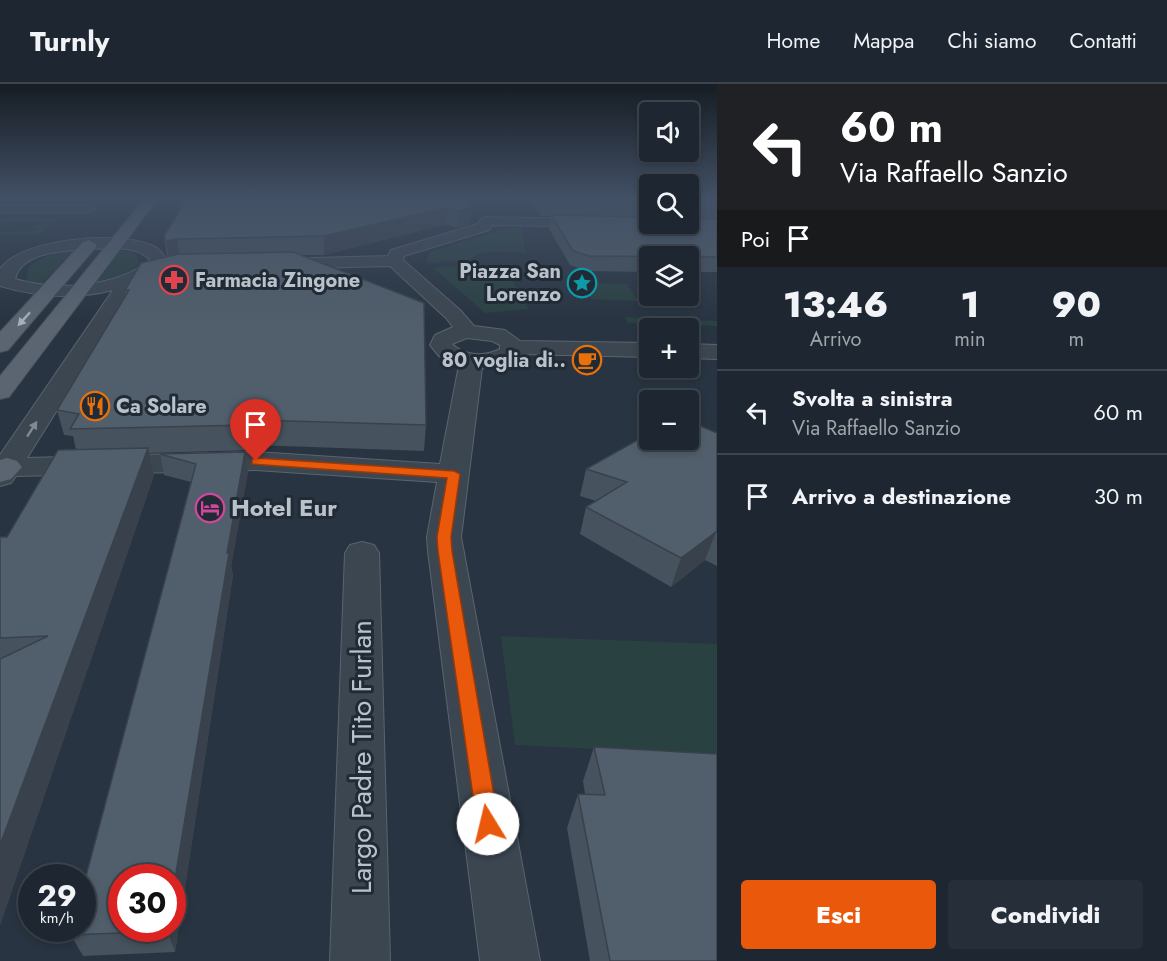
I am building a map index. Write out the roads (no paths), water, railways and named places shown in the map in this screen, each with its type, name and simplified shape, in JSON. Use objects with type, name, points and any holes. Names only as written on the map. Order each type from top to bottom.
[{"type":"main road","points":[[0,345],[96,238]]},
{"type":"main road","points":[[0,392],[121,238]]},
{"type":"street","points":[[50,248],[60,238]]},
{"type":"street","points":[[93,238],[50,248],[25,258],[8,270],[4,280],[49,291],[81,289],[137,277]]},
{"type":"street","points":[[2,472],[137,277],[158,253],[100,238]]},
{"type":"street","points":[[394,261],[397,253],[446,238]]},
{"type":"street","points":[[254,264],[394,261],[453,314],[467,332]]},
{"type":"street","points":[[513,346],[512,351],[502,357],[471,360],[450,354],[441,345],[448,336],[467,332],[497,335],[513,346],[639,350]]},
{"type":"street","points":[[699,351],[717,352]]},
{"type":"street","points":[[471,360],[444,537],[510,961]]},
{"type":"street","points":[[2,472],[256,461],[454,474]]},
{"type":"street","name":"Largo Padre Tito Furlan","points":[[360,961],[362,553]]},
{"type":"place","name":"Farmacia Zingone","points":[[174,280]]},
{"type":"place","name":"Piazza San Lorenzo","points":[[582,283]]},
{"type":"place","name":"80 voglia di..","points":[[587,360]]},
{"type":"place","name":"Ca Solare","points":[[95,406]]},
{"type":"place","name":"Hotel Eur","points":[[210,508]]}]
